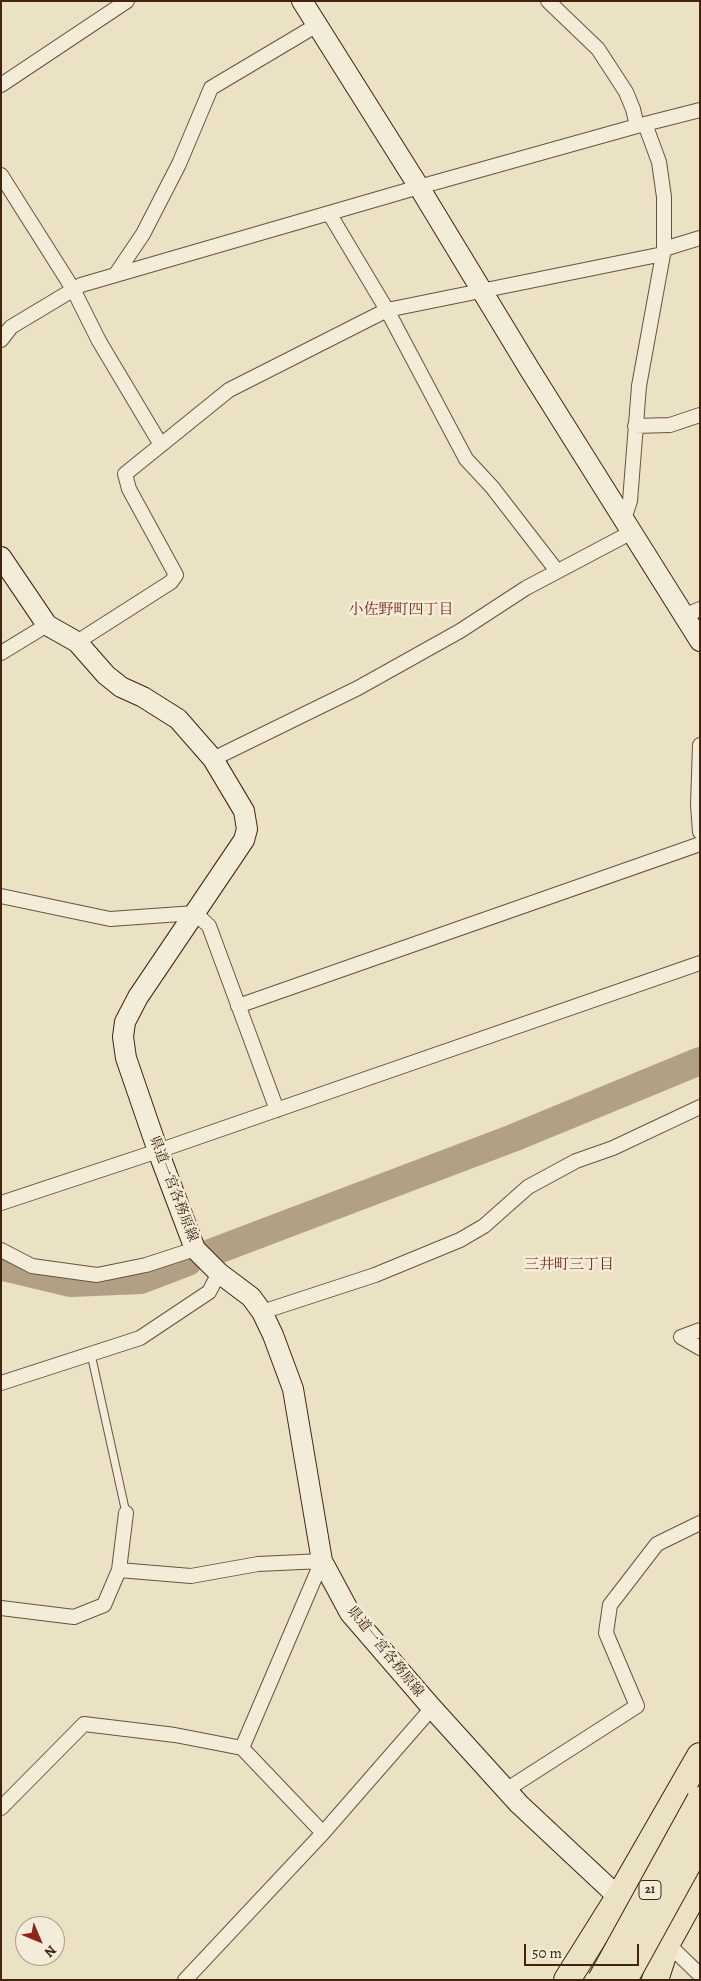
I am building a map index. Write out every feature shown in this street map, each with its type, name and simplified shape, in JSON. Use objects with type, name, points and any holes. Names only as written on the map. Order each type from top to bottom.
[{"type":"highway","points":[[563,1978],[619,1897],[700,1756]]},
{"type":"highway","name":"21","points":[[601,1980],[700,1800]]},
{"type":"highway","name":"21","points":[[624,1980],[700,1842]]},
{"type":"highway","points":[[655,1980],[667,1943],[700,1883]]},
{"type":"main road","points":[[302,1],[419,186],[628,526],[692,612],[700,641]]},
{"type":"main road","name":"県道一宮各務原線","points":[[1,558],[47,625],[78,642],[106,675],[121,687],[143,697],[178,719],[213,759],[244,811],[247,829],[244,840],[138,997],[125,1022],[123,1037],[126,1058],[158,1152],[195,1249],[220,1274],[251,1297],[262,1312],[273,1335],[293,1389],[322,1561],[350,1612],[432,1708],[506,1790],[667,1943]]},
{"type":"street","points":[[1,84],[127,1]]},
{"type":"street","points":[[213,759],[358,688],[460,631],[628,526],[639,386],[664,251],[664,197],[659,162],[626,92],[598,49],[548,1]]},
{"type":"street","points":[[116,274],[143,234],[179,164],[211,88],[316,24]]},
{"type":"street","points":[[1,340],[11,327],[81,285],[419,186],[700,110]]},
{"type":"street","points":[[1,175],[74,289],[99,341],[161,445]]},
{"type":"street","points":[[329,213],[388,310],[466,459],[492,488],[557,571]]},
{"type":"street","points":[[78,642],[171,582],[176,575],[128,489],[125,474],[229,390],[388,310],[664,251],[700,238]]},
{"type":"street","points":[[635,426],[670,425],[700,415]]},
{"type":"street","points":[[1,652],[47,625]]},
{"type":"street","points":[[700,745],[698,805],[700,832]]},
{"type":"street","points":[[238,1006],[700,844]]},
{"type":"street","points":[[1,896],[110,919],[195,913],[209,926],[276,1110]]},
{"type":"street","points":[[1,1203],[158,1152],[700,963]]},
{"type":"street","points":[[262,1312],[375,1275],[460,1240],[484,1226],[528,1187],[576,1161],[613,1148],[700,1107]]},
{"type":"street","points":[[1,1250],[32,1266],[97,1275],[146,1265],[195,1249]]},
{"type":"street","points":[[1,1383],[140,1338],[209,1292],[220,1274]]},
{"type":"street","points":[[700,1330],[680,1337],[700,1348]]},
{"type":"street","points":[[1,1608],[74,1617],[104,1605],[119,1570],[126,1513]]},
{"type":"street","points":[[506,1790],[637,1706],[606,1632],[610,1605],[657,1544],[700,1523]]},
{"type":"street","points":[[119,1570],[191,1576],[258,1564],[322,1561],[242,1748]]},
{"type":"street","points":[[185,1980],[323,1832],[432,1708]]},
{"type":"street","points":[[1,1808],[84,1724],[175,1735],[242,1748],[323,1832]]},
{"type":"street","points":[[667,1943],[700,1975]]},
{"type":"lane","points":[[91,1354],[126,1513]]},
{"type":"waterway","points":[[210,1253],[513,1138],[700,1061]]},
{"type":"waterway","points":[[1,1265],[70,1283],[141,1280],[188,1262]]},
{"type":"district","name":"小佐野町四丁目","points":[[401,610]]},
{"type":"district","name":"三井町三丁目","points":[[569,1265]]}]
